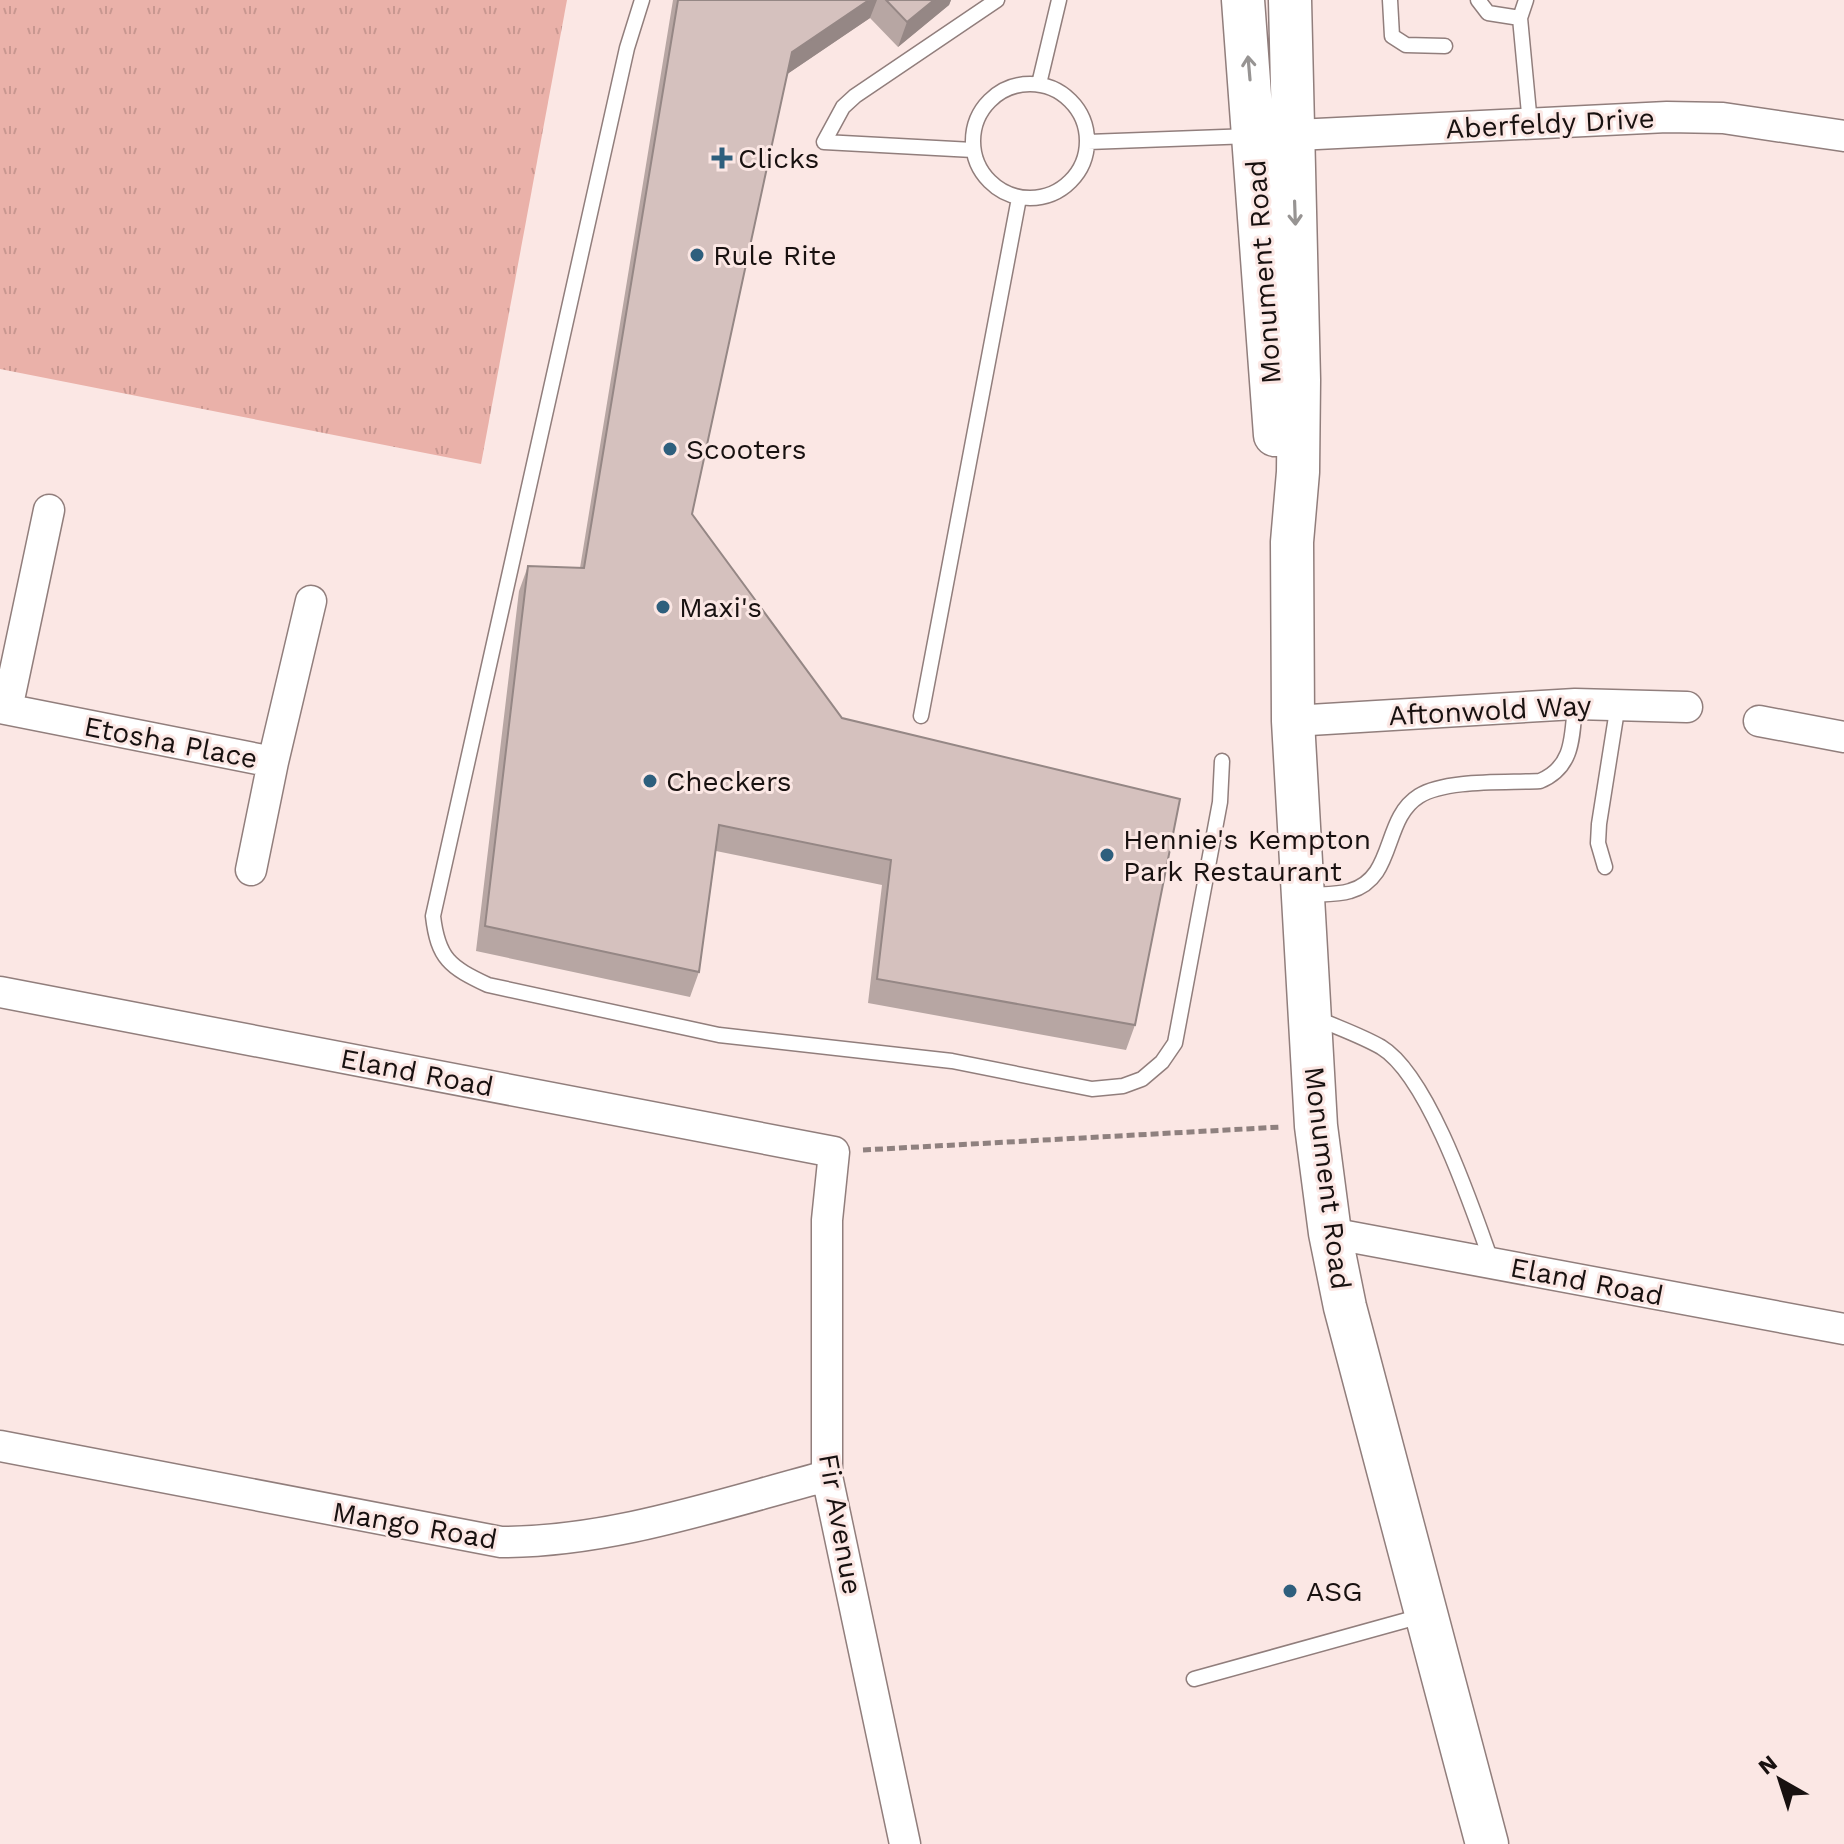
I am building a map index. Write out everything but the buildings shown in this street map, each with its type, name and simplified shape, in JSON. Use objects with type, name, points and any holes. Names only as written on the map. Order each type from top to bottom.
[{"type":"main road","name":"Monument Road","points":[[1243,0],[1273,136]]},
{"type":"main road","name":"Monument Road","points":[[1290,0],[1273,136],[1270,381],[1292,542],[1293,721],[1316,1126],[1330,1233],[1345,1307],[1487,1844]]},
{"type":"street","name":"Aberfeldy Drive","points":[[1273,136],[1667,117],[1723,118],[1844,136]]},
{"type":"street","points":[[4,708],[49,510]]},
{"type":"street","name":"Etosha Place","points":[[4,708],[273,762],[311,601]]},
{"type":"street","name":"Aftonwold Way","points":[[1293,721],[1575,704],[1687,707]]},
{"type":"street","points":[[1759,721],[1844,737]]},
{"type":"street","points":[[251,870],[273,762]]},
{"type":"street","name":"Eland Road","points":[[0,992],[834,1152]]},
{"type":"street","name":"Fir Avenue","points":[[834,1152],[827,1220],[827,1476],[905,1844]]},
{"type":"street","name":"Eland Road","points":[[1330,1233],[1844,1329]]},
{"type":"street","name":"Mango Road","points":[[0,1446],[501,1542],[556,1542],[827,1476]]},
{"type":"lane","points":[[642,0],[624,63],[433,916],[436,941],[442,954],[456,970],[488,985],[719,1035],[952,1061],[1092,1089],[1123,1086],[1142,1079],[1162,1062],[1175,1043],[1220,802],[1222,761]]},
{"type":"lane","points":[[973,150],[824,142],[843,107],[855,96],[997,0]]},
{"type":"lane","points":[[1039,84],[1059,0]]},
{"type":"lane","points":[[1390,0],[1392,36],[1406,45],[1445,46]]},
{"type":"lane","points":[[1478,0],[1488,13],[1520,18]]},
{"type":"lane","points":[[1526,0],[1520,18],[1530,124]]},
{"type":"lane","points":[[1039,84],[1058,91],[1074,103],[1084,121],[1088,142],[1082,166],[1068,184],[1052,194],[1019,198],[999,190],[980,169],[973,150],[977,119],[985,106],[1000,92],[1019,85],[1039,84]]},
{"type":"lane","points":[[1088,142],[1273,136]]},
{"type":"lane","points":[[921,716],[1019,198]]},
{"type":"lane","points":[[1303,895],[1349,891],[1368,883],[1382,865],[1393,829],[1405,807],[1421,795],[1443,787],[1540,781],[1554,775],[1565,764],[1572,745],[1575,704]]},
{"type":"lane","points":[[1605,867],[1598,843],[1599,824],[1618,704]]},
{"type":"lane","points":[[1310,1015],[1384,1048],[1421,1094],[1459,1173],[1492,1263]]},
{"type":"lane","points":[[1194,1679],[1426,1615]]},
{"type":"path","points":[[834,1152],[1316,1126]]},
{"type":"green space","points":[[0,0],[567,0],[481,464],[0,369]]},
{"type":"place","name":"Clicks","points":[[722,158]]},
{"type":"place","name":"Rule Rite","points":[[697,255]]},
{"type":"place","name":"Scooters","points":[[670,449]]},
{"type":"place","name":"Maxi's","points":[[663,607]]},
{"type":"place","name":"Checkers","points":[[650,781]]},
{"type":"place","name":"Hennie's Kempton Park Restaurant","points":[[1107,855]]},
{"type":"place","name":"ASG","points":[[1290,1591]]}]
